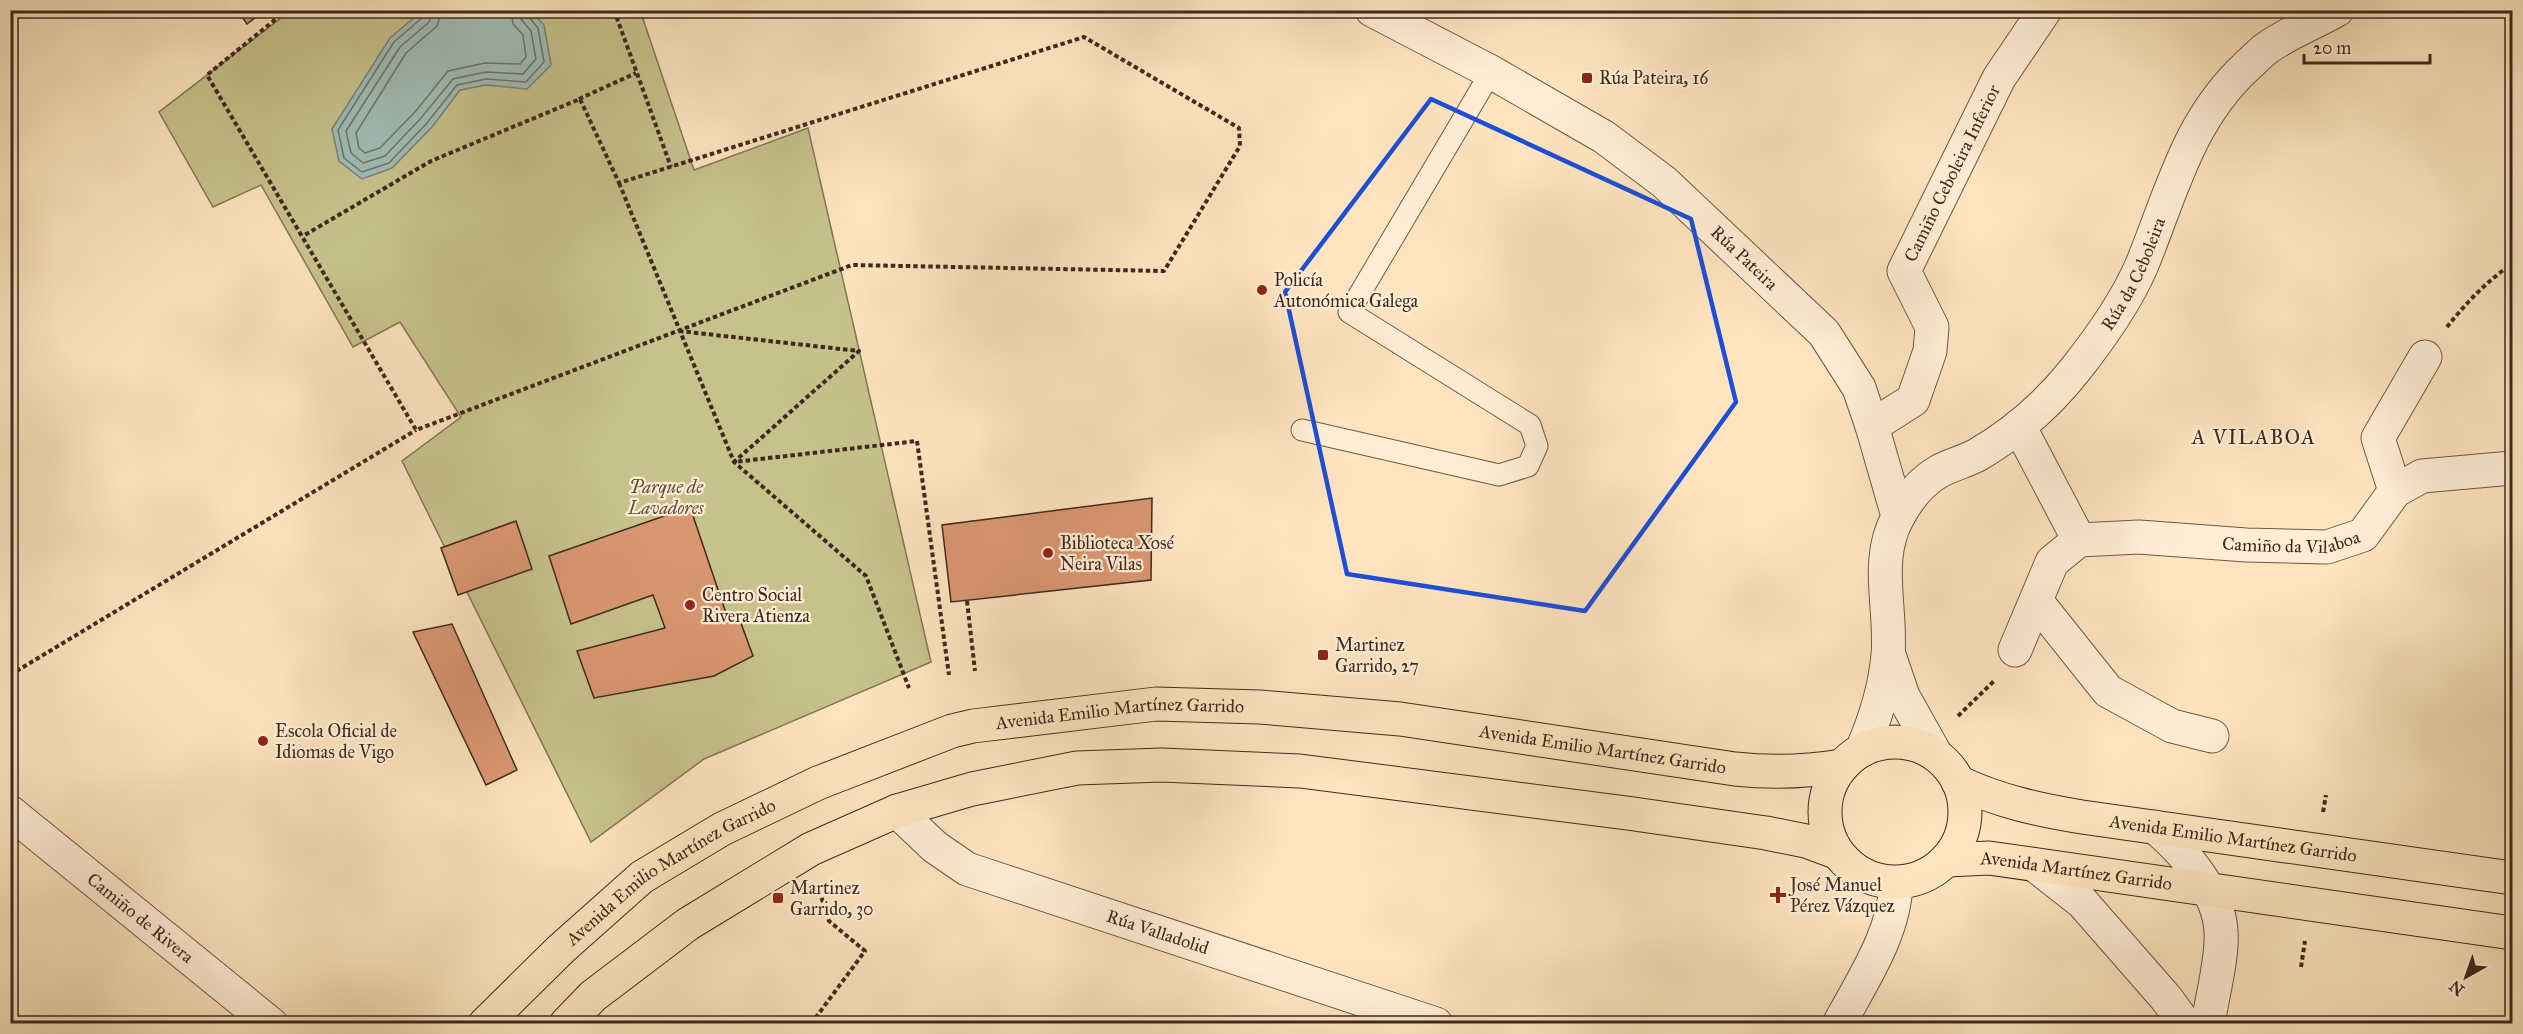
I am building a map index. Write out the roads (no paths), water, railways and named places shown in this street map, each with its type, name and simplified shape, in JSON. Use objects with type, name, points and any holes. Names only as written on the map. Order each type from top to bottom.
[{"type":"main road","name":"Avenida Emilio Martínez Garrido","points":[[485,1023],[561,949],[642,877],[722,829],[818,783],[952,731],[973,726],[1156,704],[1260,707],[1400,719],[1754,771],[1804,772],[1852,758]]},
{"type":"main road","points":[[566,1023],[593,996],[688,924],[811,849],[897,811],[972,789],[1077,768],[1173,765],[1300,771],[1627,813],[1806,841],[1836,852],[1853,868],[1873,879],[1896,883],[1915,880],[1932,872],[1947,860],[1961,836],[1965,823],[1965,809],[1958,782],[1949,767],[1923,747],[1892,742],[1877,744],[1852,758],[1830,785],[1824,808],[1827,830],[1836,852]]},
{"type":"main road","name":"Avenida Emilio Martínez Garrido","points":[[1958,782],[1984,794],[2019,805],[2082,818],[2512,878]]},
{"type":"main road","name":"Avenida Martínez Garrido","points":[[1947,860],[1989,858],[2206,890]]},
{"type":"main road","points":[[2206,890],[2512,933]]},
{"type":"street","name":"Rúa Pateira","points":[[1372,10],[1491,72],[1604,137],[1664,182],[1824,333],[1859,388],[1898,516]]},
{"type":"street","name":"Camiño Ceboleira Inferior","points":[[1872,426],[1913,400],[1930,351],[1932,327],[1904,271],[1999,78],[2045,10]]},
{"type":"street","name":"Rúa da Ceboleira","points":[[1898,516],[1920,486],[1938,472],[1976,455],[2019,426],[2049,400],[2076,368],[2122,302],[2140,269],[2183,158],[2208,110],[2236,77],[2266,48],[2337,10]]},
{"type":"street","points":[[2395,490],[2378,438],[2425,357]]},
{"type":"street","points":[[2015,650],[2052,562],[2079,540],[2019,426]]},
{"type":"street","name":"Camiño da Vilaboa","points":[[2079,540],[2139,537],[2246,545],[2327,547],[2363,535],[2395,490],[2422,476],[2512,468]]},
{"type":"street","points":[[1852,758],[1880,698],[1888,654],[1885,575],[1888,538],[1898,516]]},
{"type":"street","points":[[2037,602],[2108,691],[2172,726],[2212,736]]},
{"type":"street","points":[[1888,654],[1903,696],[1936,755]]},
{"type":"street","name":"Rúa Valladolid","points":[[897,811],[935,847],[967,869],[1436,1023]]},
{"type":"street","name":"Camiño de Rivera","points":[[10,812],[271,1023]]},
{"type":"street","points":[[2155,827],[2189,859],[2217,907],[2221,933]]},
{"type":"street","points":[[2036,865],[2082,902],[2185,1023]]},
{"type":"street","points":[[1839,1023],[1883,938],[1896,898],[1896,883]]},
{"type":"street","points":[[2208,1023],[2221,933],[2228,918],[2240,907],[2260,898]]},
{"type":"lane","points":[[1302,430],[1499,475],[1528,466],[1537,446],[1530,425],[1349,312],[1491,72]]},
{"type":"water","points":[[422,11],[531,11],[544,25],[551,65],[527,89],[486,85],[460,90],[432,127],[392,168],[362,179],[339,161],[332,129],[390,38]]},
{"type":"place","name":"Rúa Pateira, 16","points":[[1587,78]]},
{"type":"place","name":"Policía Autonómica Galega","points":[[1262,290]]},
{"type":"place","name":"Biblioteca Xosé Neira Vilas","points":[[1048,553]]},
{"type":"place","name":"Centro Social Rivera Atienza","points":[[690,605]]},
{"type":"place","name":"Martinez Garrido, 27","points":[[1323,655]]},
{"type":"place","name":"Escola Oficial de Idiomas de Vigo","points":[[263,741]]},
{"type":"place","name":"José Manuel Pérez Vázquez","points":[[1778,895]]},
{"type":"place","name":"Martinez Garrido, 30","points":[[778,898]]},
{"type":"district","name":"A VILABOA","points":[[2254,437]]},
{"type":"park label","name":"Parque de Lavadores","points":[[666,497]]}]
